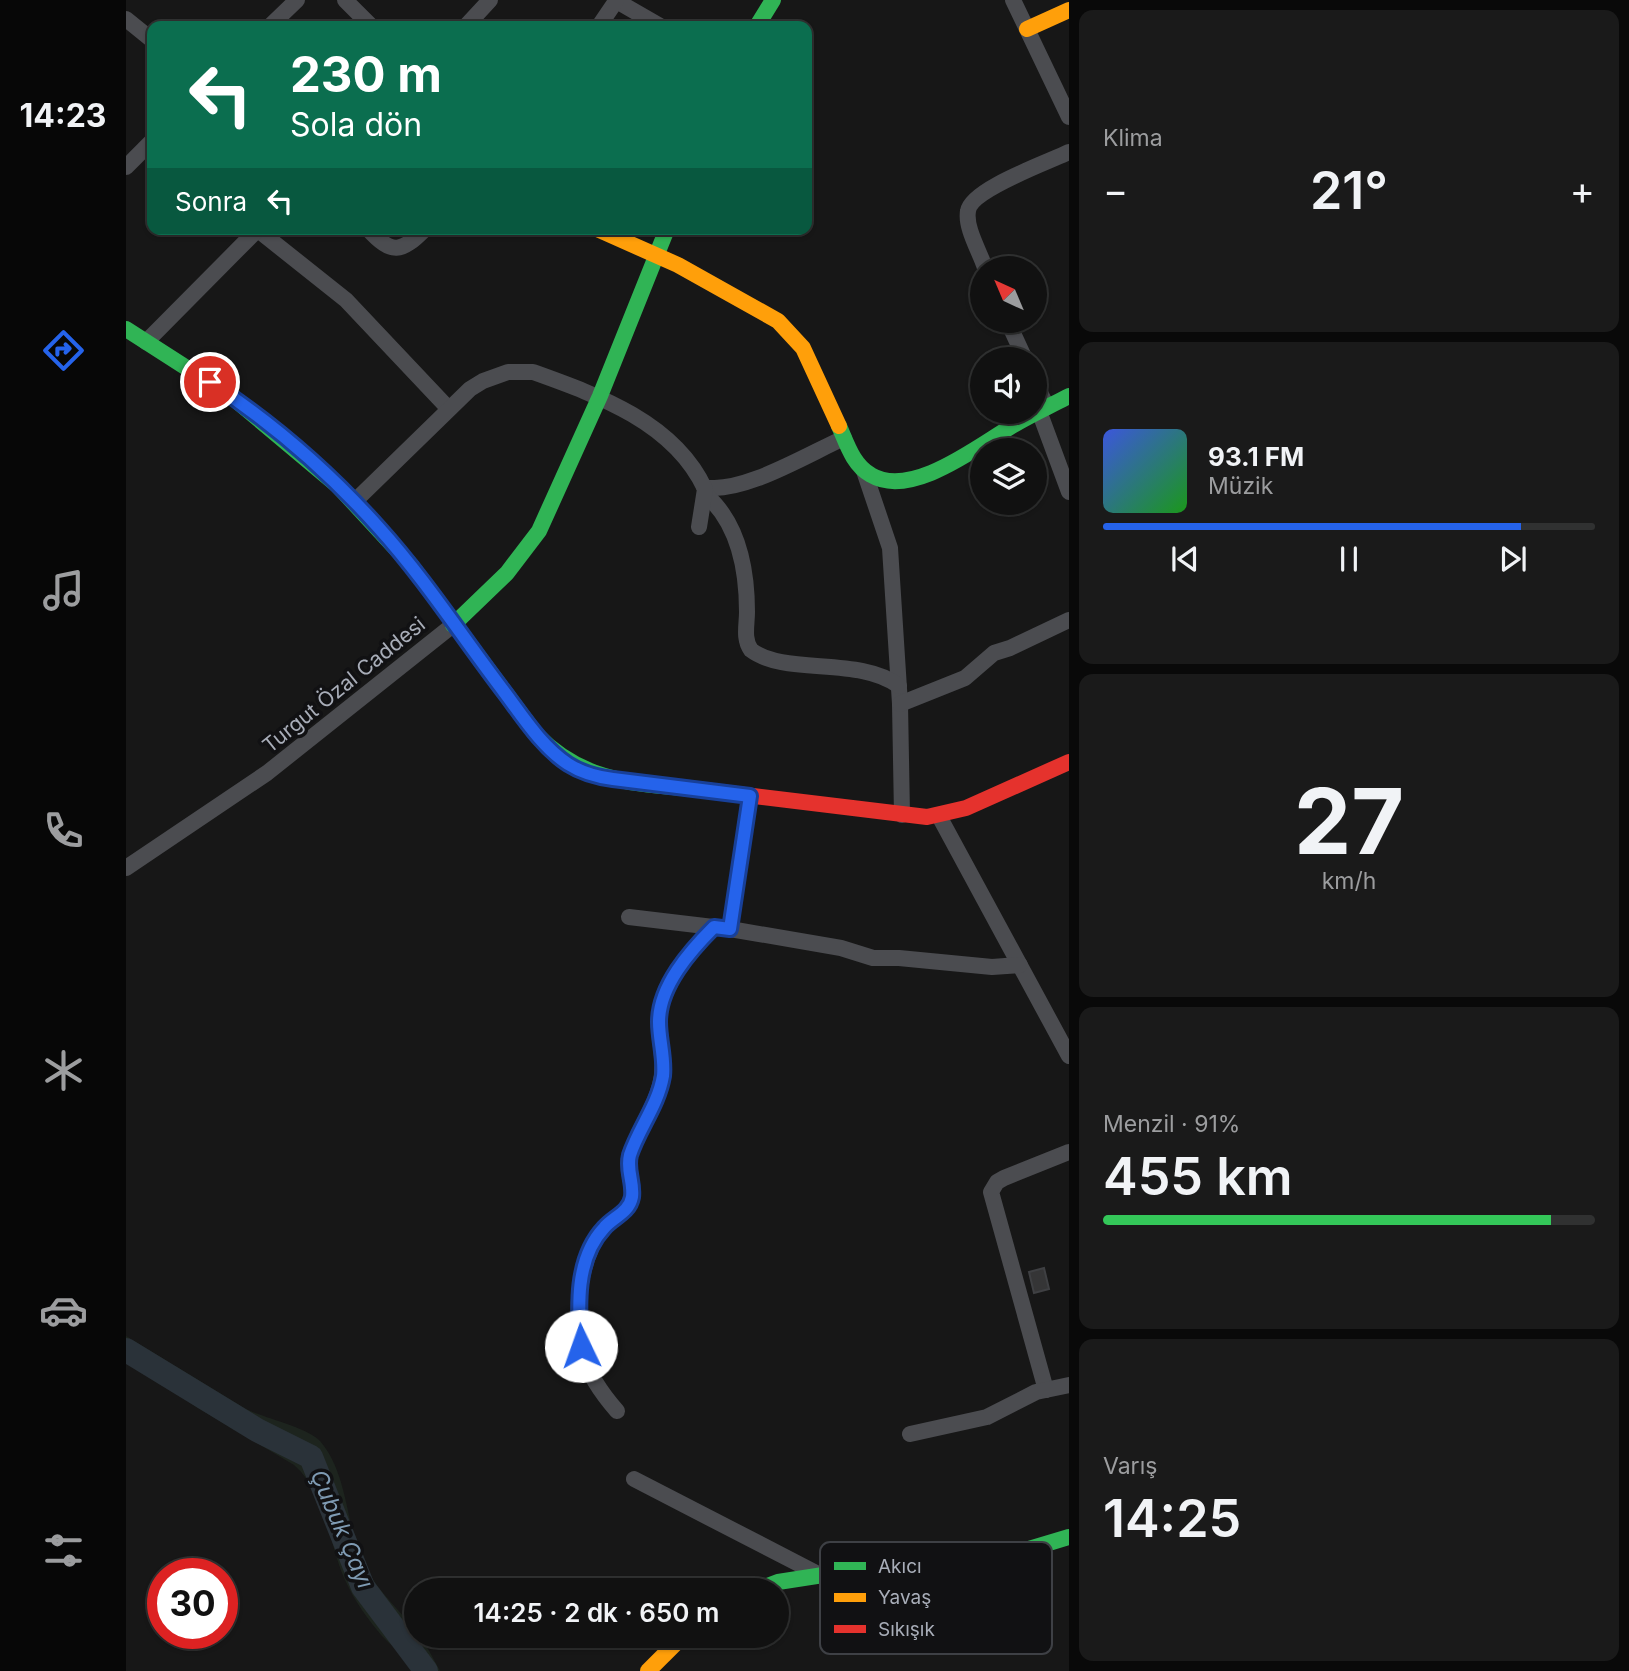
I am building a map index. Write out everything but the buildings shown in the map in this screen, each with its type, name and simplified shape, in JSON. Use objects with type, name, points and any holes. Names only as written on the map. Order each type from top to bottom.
[{"type":"street","points":[[275,21],[297,0]]},
{"type":"street","points":[[345,0],[366,21]]},
{"type":"street","points":[[471,21],[490,0]]},
{"type":"street","points":[[602,21],[616,0],[652,21]]},
{"type":"street","points":[[760,21],[773,0]]},
{"type":"street","points":[[1013,0],[1069,117]]},
{"type":"street","points":[[1027,29],[1069,10]]},
{"type":"street","points":[[126,19],[147,36]]},
{"type":"street","points":[[126,167],[147,146]]},
{"type":"street","points":[[981,256],[968,219],[972,201],[994,187],[1069,152]]},
{"type":"street","points":[[146,342],[253,235]]},
{"type":"street","points":[[264,235],[346,300],[448,408]]},
{"type":"street","points":[[373,235],[381,244],[397,248],[409,245],[419,235]]},
{"type":"street","points":[[612,235],[657,253],[758,306],[792,332],[855,461],[864,471],[879,479],[894,482],[918,477],[974,450],[1018,424]]},
{"type":"street","name":"Turgut Özal Caddesi","points":[[126,868],[267,773],[453,625],[507,573],[534,538],[600,396],[664,235]]},
{"type":"street","points":[[126,329],[232,397],[309,460],[354,502],[411,565],[536,734],[566,763],[604,778],[902,815],[939,816],[1069,762]]},
{"type":"street","points":[[354,502],[448,408],[483,381],[521,370],[600,396],[652,429],[680,454],[718,509],[732,533],[743,563],[746,578],[746,639],[751,650],[771,659],[880,675],[899,686]]},
{"type":"street","points":[[1047,407],[1069,396]]},
{"type":"street","points":[[1047,422],[1069,492]]},
{"type":"street","points":[[705,491],[742,484],[844,438]]},
{"type":"street","points":[[864,471],[890,548],[900,704],[902,815]]},
{"type":"street","points":[[699,527],[705,491]]},
{"type":"street","points":[[900,704],[965,678],[994,653],[1069,620]]},
{"type":"street","points":[[617,1411],[593,1382],[583,1357],[579,1309],[583,1272],[603,1228],[628,1207],[631,1199],[629,1158],[654,1105],[663,1076],[659,1020],[665,999],[690,953],[722,928],[750,796]]},
{"type":"street","points":[[939,816],[1069,1056]]},
{"type":"street","points":[[629,917],[722,928],[841,948],[873,958],[992,967],[1020,965]]},
{"type":"street","points":[[1046,1390],[991,1192],[997,1182],[1004,1178],[1069,1152]]},
{"type":"street","points":[[910,1434],[987,1417],[1046,1390],[1069,1385]]},
{"type":"street","points":[[634,1479],[820,1575]]},
{"type":"street","points":[[1052,1542],[1069,1537]]},
{"type":"street","points":[[789,1581],[820,1576]]},
{"type":"street","points":[[648,1671],[671,1648]]},
{"type":"shaded area","points":[[126,1336],[246,1409],[306,1432],[320,1441],[335,1466],[364,1564],[384,1594],[404,1616],[404,1648],[428,1648],[440,1671],[415,1671],[367,1617],[346,1582],[321,1505],[305,1477],[294,1465],[198,1408],[126,1359]]},
{"type":"waterway","name":"Çubuk Çayı","points":[[126,1350],[257,1430],[311,1457],[363,1587],[426,1671]]},
{"type":"traffic: fast","points":[[760,21],[773,0]]},
{"type":"traffic: fast","points":[[453,625],[507,573],[539,531],[600,396],[665,235]]},
{"type":"traffic: fast","points":[[126,329],[232,397],[337,485],[411,565],[536,734],[555,751],[575,764],[617,779],[712,791]]},
{"type":"traffic: fast","points":[[839,426],[851,454],[865,471],[887,481],[905,480],[924,476],[963,457],[1019,422],[1069,396]]},
{"type":"traffic: fast","points":[[1052,1542],[1069,1537]]},
{"type":"traffic: fast","points":[[789,1580],[820,1575]]},
{"type":"traffic: slow","points":[[1027,29],[1069,10]]},
{"type":"traffic: slow","points":[[610,235],[678,265],[778,321],[803,348],[839,426]]},
{"type":"traffic: slow","points":[[648,1671],[671,1648]]},
{"type":"traffic: jam","points":[[712,791],[927,817],[966,808],[1069,762]]},
{"type":"route","points":[[210,382],[285,439],[337,485],[378,527],[411,565],[536,734],[566,763],[595,776],[750,796],[730,929],[714,927],[699,942],[680,968],[661,1008],[659,1020],[663,1076],[654,1105],[629,1158],[632,1186],[628,1207],[603,1228],[586,1261],[580,1290],[581,1346]]}]
